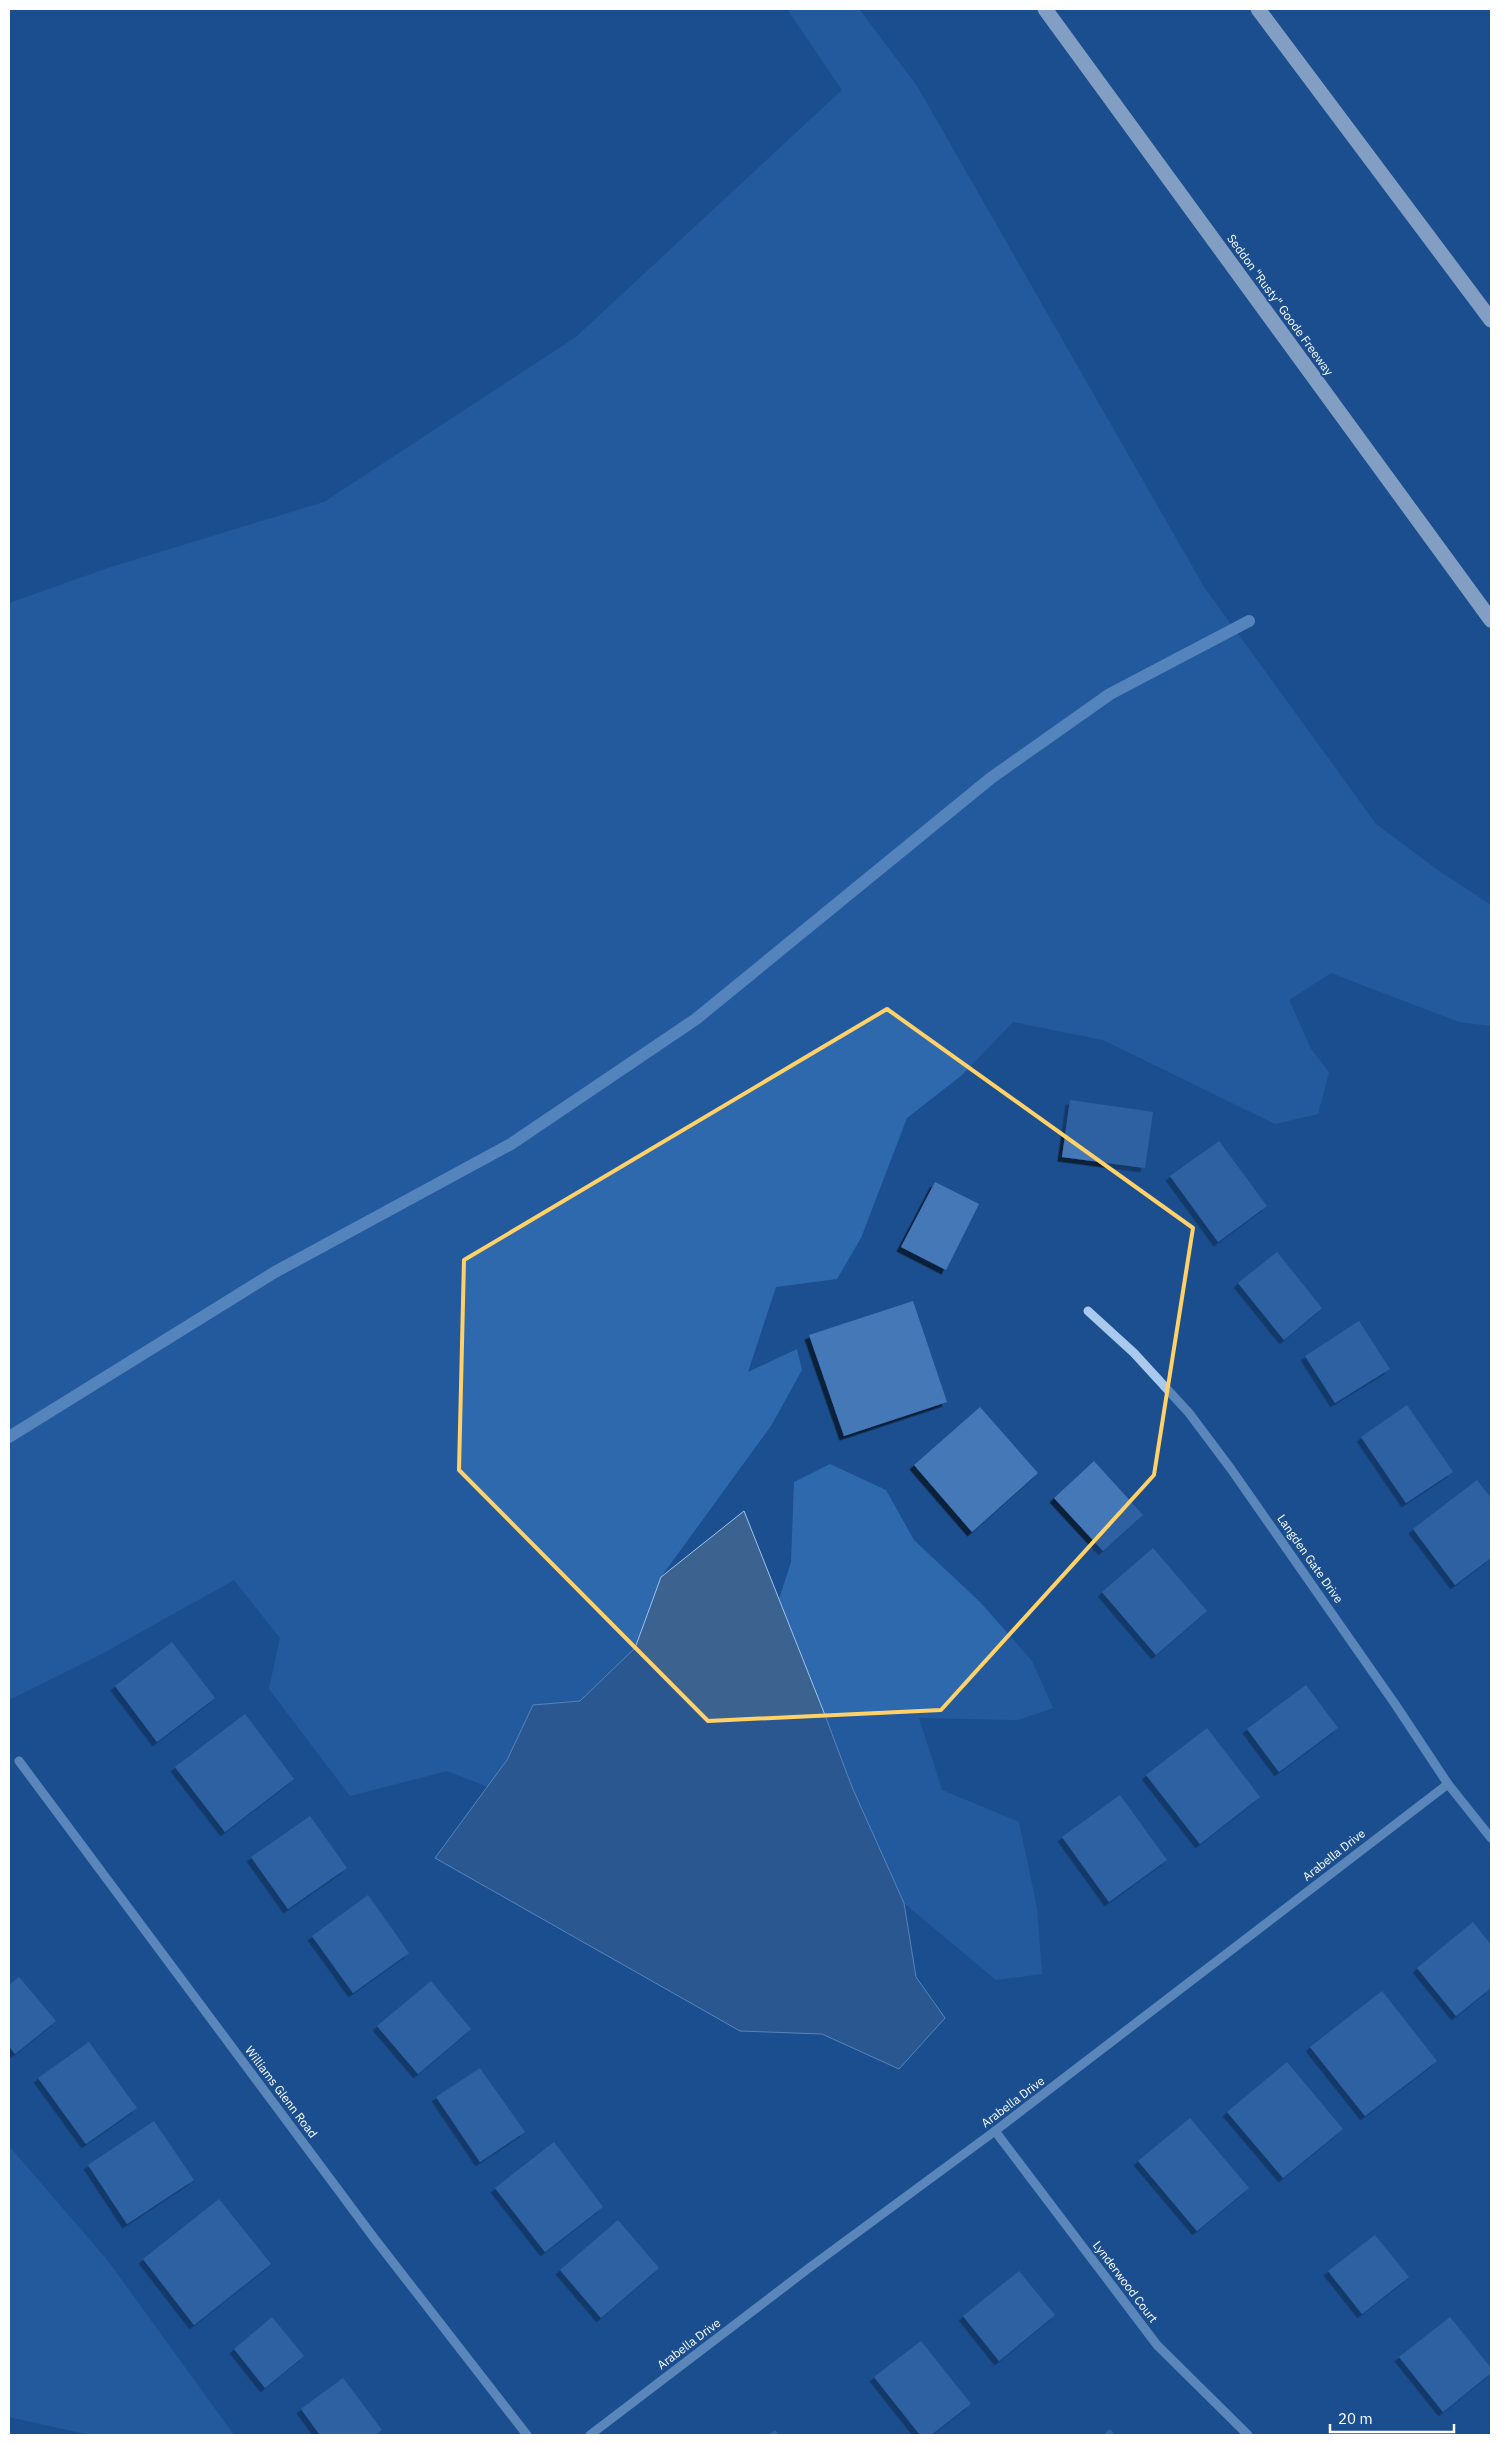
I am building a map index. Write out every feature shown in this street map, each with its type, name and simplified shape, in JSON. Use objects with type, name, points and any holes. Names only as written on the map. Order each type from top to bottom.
[{"type":"highway","name":"Seddon \"Rusty\" Goode Freeway","points":[[1045,9],[1491,620]]},
{"type":"highway","points":[[1258,9],[1491,320]]},
{"type":"street","name":"Langden Gate Drive","points":[[1088,1311],[1134,1353],[1188,1413],[1243,1485],[1395,1704],[1448,1784],[1491,1838]]},
{"type":"street","name":"Williams Glenn Road","points":[[19,1761],[374,2238],[527,2435]]},
{"type":"street","name":"Arabella Drive","points":[[590,2435],[801,2274],[995,2131],[1448,1784]]},
{"type":"street","name":"Lynderwood Court","points":[[995,2131],[1157,2345],[1248,2435]]},
{"type":"highlighted area","points":[[887,1009],[1193,1228],[1154,1475],[941,1710],[708,1721],[459,1470],[464,1260]]},
{"type":"shaded area","points":[[787,9],[859,9],[917,86],[1204,587],[1376,824],[1439,871],[1491,905],[1491,1026],[1459,1022],[1331,973],[1289,1000],[1311,1049],[1329,1072],[1318,1114],[1275,1124],[1103,1040],[1013,1022],[961,1076],[907,1118],[861,1238],[837,1279],[776,1287],[748,1372],[797,1349],[802,1370],[771,1426],[661,1577],[635,1648],[580,1701],[533,1705],[507,1760],[488,1787],[447,1771],[350,1796],[269,1689],[280,1638],[234,1580],[96,1657],[9,1700],[9,603],[111,567],[324,502],[576,337],[842,90]]},
{"type":"shaded area","points":[[830,1464],[886,1490],[914,1540],[980,1602],[1032,1661],[1053,1708],[1018,1720],[919,1718],[942,1790],[1019,1822],[1037,1908],[1042,1974],[996,1980],[904,1903],[852,1787],[779,1599],[791,1562],[794,1482]]},
{"type":"shaded area","points":[[744,1511],[852,1787],[904,1903],[916,1977],[945,2018],[899,2069],[822,2034],[740,2031],[435,1858],[507,1760],[533,1705],[580,1701],[635,1648],[661,1577]]},
{"type":"shaded area","points":[[9,2146],[108,2261],[234,2435],[90,2435],[9,2417]]},
{"type":"building","points":[[1070,1100],[1153,1112],[1145,1168],[1062,1157]]},
{"type":"building","points":[[1219,1141],[1267,1206],[1218,1242],[1170,1176]]},
{"type":"building","points":[[935,1182],[979,1204],[946,1270],[901,1247]]},
{"type":"building","points":[[1277,1252],[1322,1308],[1284,1340],[1238,1283]]},
{"type":"building","points":[[913,1301],[947,1402],[844,1436],[809,1335]]},
{"type":"building","points":[[1359,1321],[1390,1369],[1335,1403],[1305,1356]]},
{"type":"building","points":[[1407,1405],[1453,1472],[1406,1503],[1361,1437]]},
{"type":"building","points":[[980,1407],[1038,1473],[972,1532],[914,1465]]},
{"type":"building","points":[[1094,1461],[1143,1515],[1103,1551],[1054,1498]]},
{"type":"building","points":[[1477,1480],[1491,1498],[1491,1558],[1455,1585],[1413,1529]]},
{"type":"building","points":[[1153,1548],[1207,1611],[1156,1655],[1102,1592]]},
{"type":"building","points":[[172,1642],[215,1698],[157,1742],[115,1686]]},
{"type":"building","points":[[1306,1685],[1338,1728],[1279,1772],[1247,1729]]},
{"type":"building","points":[[245,1714],[294,1779],[225,1832],[175,1767]]},
{"type":"building","points":[[1207,1728],[1260,1797],[1200,1844],[1146,1775]]},
{"type":"building","points":[[1120,1795],[1167,1860],[1109,1902],[1062,1837]]},
{"type":"building","points":[[310,1816],[347,1868],[288,1909],[251,1857]]},
{"type":"building","points":[[368,1895],[409,1953],[353,1993],[312,1936]]},
{"type":"building","points":[[1473,1922],[1491,1945],[1491,1988],[1456,2016],[1417,1968]]},
{"type":"building","points":[[19,1977],[56,2021],[15,2054],[9,2046],[9,1985]]},
{"type":"building","points":[[431,1981],[471,2029],[418,2074],[377,2026]]},
{"type":"building","points":[[1382,1991],[1437,2061],[1365,2116],[1310,2047]]},
{"type":"building","points":[[89,2042],[137,2108],[86,2144],[38,2078]]},
{"type":"building","points":[[1287,2062],[1343,2129],[1283,2178],[1227,2112]]},
{"type":"building","points":[[480,2068],[525,2132],[480,2162],[436,2097]]},
{"type":"building","points":[[1190,2118],[1249,2188],[1197,2231],[1138,2161]]},
{"type":"building","points":[[154,2121],[194,2180],[127,2224],[88,2165]]},
{"type":"building","points":[[554,2142],[603,2207],[545,2252],[495,2188]]},
{"type":"building","points":[[219,2199],[271,2264],[194,2325],[143,2259]]},
{"type":"building","points":[[618,2220],[659,2268],[601,2318],[560,2270]]},
{"type":"building","points":[[1375,2235],[1409,2277],[1362,2314],[1328,2271]]},
{"type":"building","points":[[1019,2271],[1055,2315],[999,2361],[963,2316]]},
{"type":"building","points":[[272,2317],[304,2356],[265,2388],[234,2349]]},
{"type":"building","points":[[1450,2317],[1491,2368],[1491,2373],[1443,2412],[1399,2357]]},
{"type":"building","points":[[921,2341],[971,2404],[931,2435],[920,2435],[874,2377]]},
{"type":"building","points":[[343,2378],[382,2430],[376,2435],[320,2435],[301,2409]]},
{"type":"building","points":[[1110,2429],[1115,2435],[1103,2435]]},
{"type":"building","points":[[775,2430],[779,2435],[769,2435]]},
{"type":"waterway","points":[[9,1437],[275,1272],[511,1144],[696,1019],[991,778],[1110,694],[1249,621]]}]
